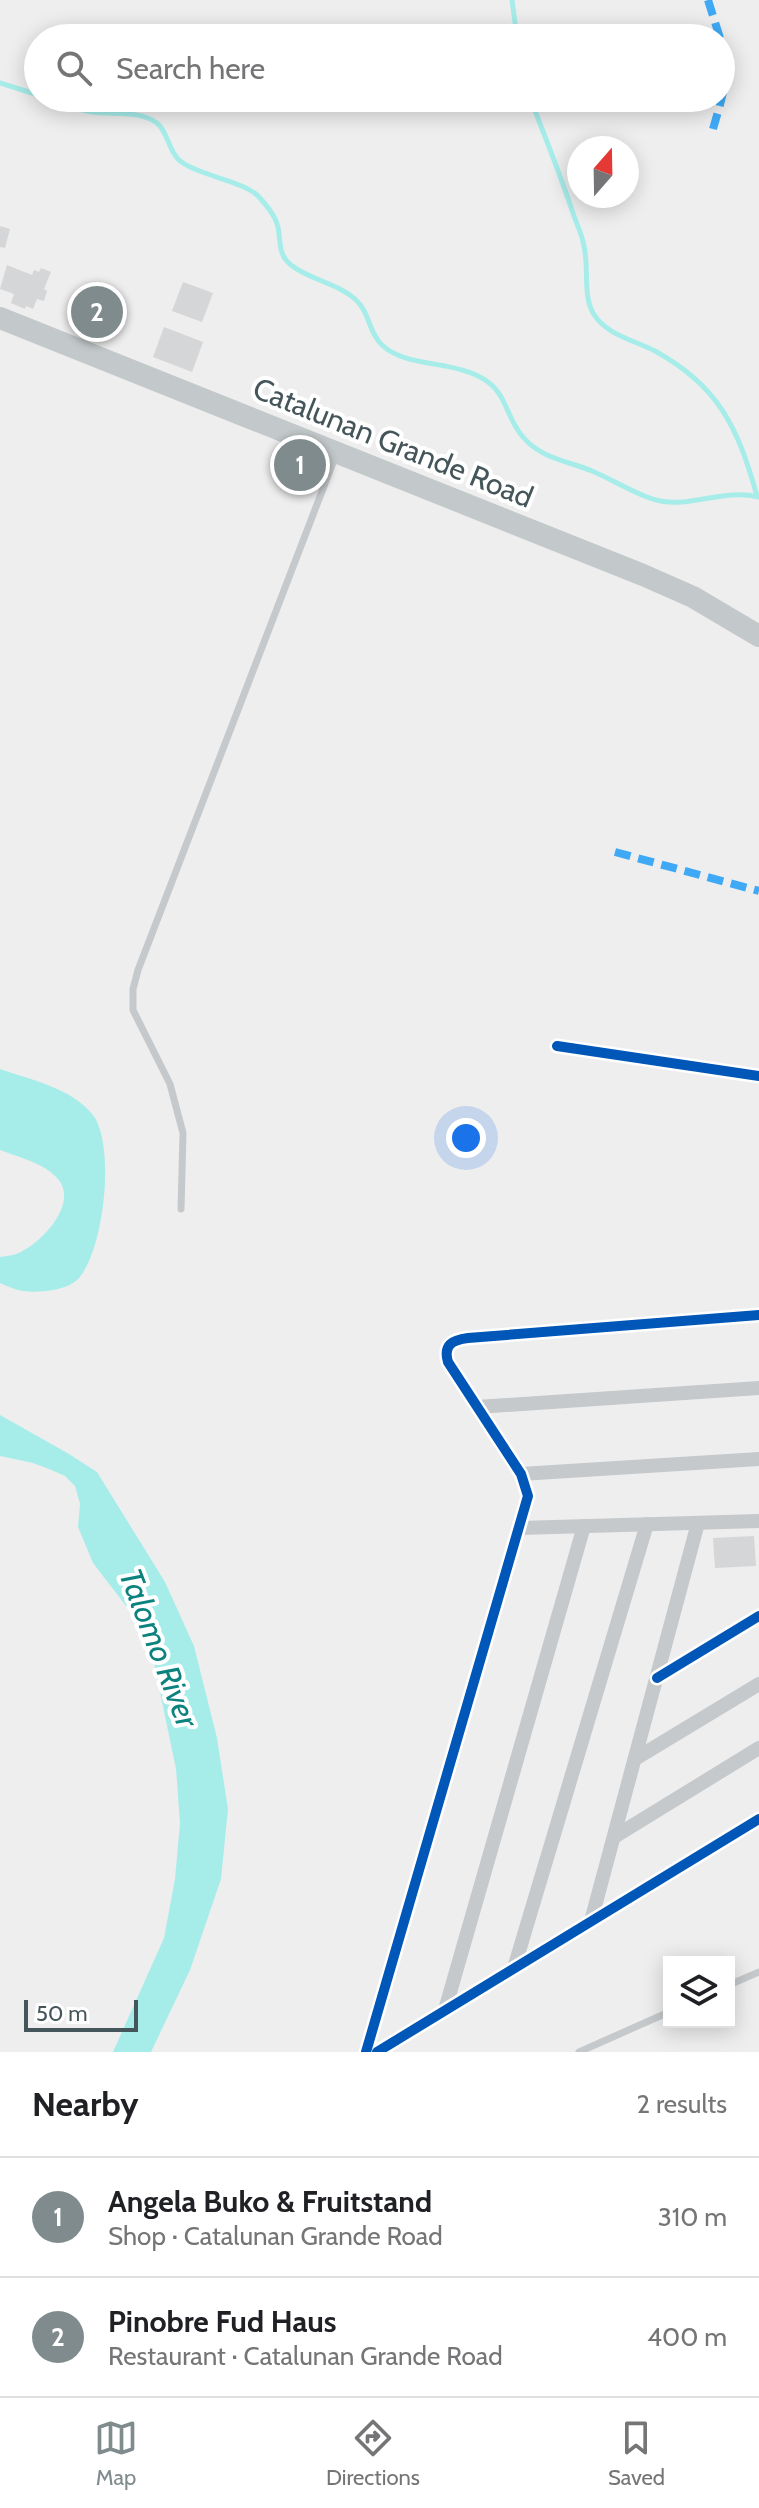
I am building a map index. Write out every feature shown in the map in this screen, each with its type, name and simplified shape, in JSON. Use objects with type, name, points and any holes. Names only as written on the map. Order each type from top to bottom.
[{"type":"main road","name":"Catalunan Grande Road","points":[[0,318],[643,575],[704,603],[759,636]]},
{"type":"street","points":[[557,1046],[759,1076]]},
{"type":"street","points":[[366,2052],[528,1496],[521,1474],[448,1362],[448,1345],[458,1339],[759,1315]]},
{"type":"street","points":[[477,1407],[759,1388]]},
{"type":"street","points":[[521,1474],[759,1459]]},
{"type":"street","points":[[520,1528],[759,1521]]},
{"type":"street","points":[[591,1921],[698,1523]]},
{"type":"street","points":[[514,1968],[647,1524]]},
{"type":"street","points":[[445,2010],[584,1526]]},
{"type":"street","points":[[657,1678],[759,1616]]},
{"type":"street","points":[[635,1759],[759,1684]]},
{"type":"street","points":[[614,1837],[759,1748]]},
{"type":"street","points":[[377,2052],[759,1819]]},
{"type":"lane","points":[[181,1209],[183,1133],[170,1084],[133,1010],[133,989],[337,453]]},
{"type":"lane","points":[[735,1982],[759,1972]]},
{"type":"lane","points":[[579,2052],[663,2015]]},
{"type":"water","points":[[0,1069],[63,1091],[93,1115],[100,1130],[105,1174],[100,1224],[86,1267],[77,1280],[59,1289],[23,1291],[0,1283],[0,1257],[21,1252],[41,1237],[57,1218],[64,1197],[63,1187],[52,1173],[0,1150]]},
{"type":"water","name":"Talomo River","points":[[0,1415],[97,1472],[165,1582],[194,1646],[217,1738],[228,1809],[221,1879],[190,1970],[151,2052],[113,2052],[164,1938],[175,1879],[180,1823],[176,1769],[150,1644],[140,1624],[93,1563],[78,1527],[80,1504],[75,1486],[65,1476],[49,1469],[0,1456]]},
{"type":"building","points":[[0,226],[10,229],[5,248],[0,247]]},
{"type":"building","points":[[7,265],[32,275],[34,270],[39,272],[41,268],[51,272],[44,289],[47,291],[44,301],[37,299],[33,309],[11,303],[14,294],[0,289]]},
{"type":"building","points":[[183,282],[213,293],[202,322],[172,311]]},
{"type":"building","points":[[91,285],[122,297],[106,340],[75,328],[77,322],[69,319],[81,291],[88,294]]},
{"type":"building","points":[[164,327],[203,342],[192,372],[153,357]]},
{"type":"building","points":[[754,1536],[756,1566],[715,1568],[713,1538]]},
{"type":"waterway","points":[[512,0],[515,24]]},
{"type":"waterway","points":[[0,83],[24,91]]},
{"type":"waterway","points":[[93,112],[150,119],[164,132],[175,155],[183,163],[253,192],[275,219],[282,253],[287,261],[298,270],[355,299],[364,310],[374,334],[392,353],[462,370],[488,382],[499,394],[518,430],[538,450],[661,501],[689,501],[730,495],[759,497]]},
{"type":"waterway","points":[[536,112],[582,238],[588,297],[593,313],[613,332],[677,364],[710,394],[733,429],[757,496]]},
{"type":"marked path","points":[[708,0],[716,24]]},
{"type":"marked path","points":[[713,129],[718,112]]},
{"type":"marked path","points":[[615,852],[759,891]]},
{"type":"cycle path","points":[[557,1046],[759,1076]]},
{"type":"cycle path","points":[[366,2052],[528,1496],[521,1474],[448,1362],[448,1347],[457,1340],[468,1338],[759,1315]]},
{"type":"cycle path","points":[[657,1678],[759,1616]]},
{"type":"cycle path","points":[[377,2052],[759,1819]]},
{"type":"place","name":"Pinobre Fud Haus","points":[[97,312]]},
{"type":"place","name":"Angela Buko & Fruitstand","points":[[300,465]]}]
